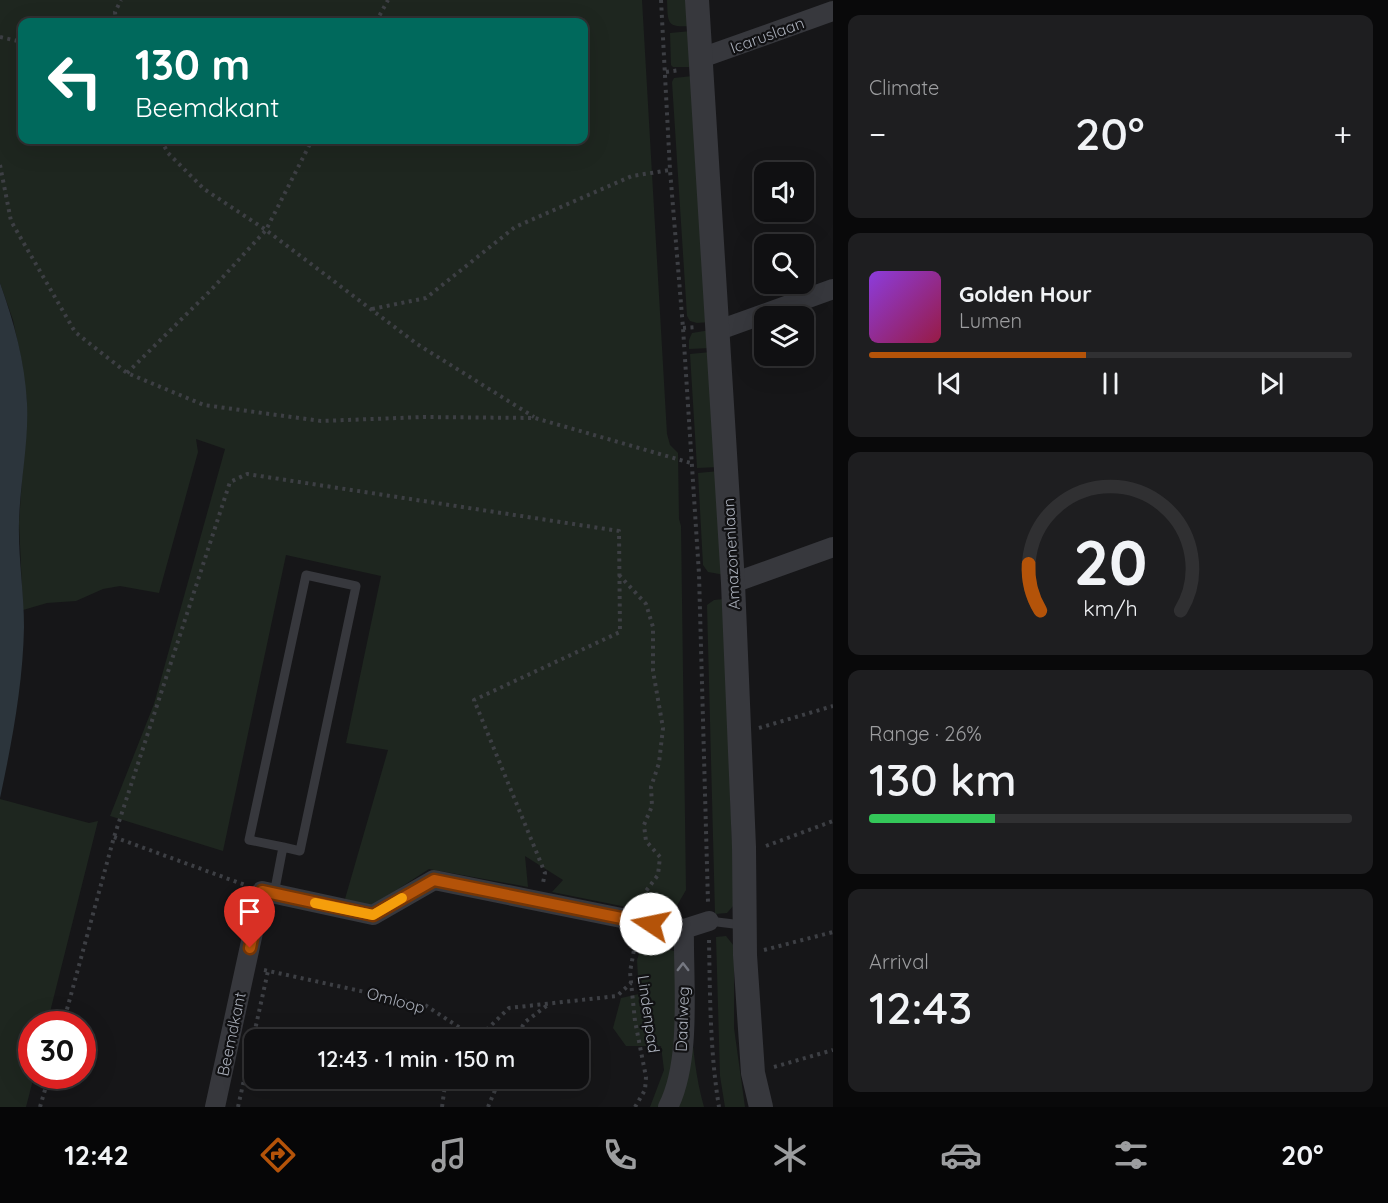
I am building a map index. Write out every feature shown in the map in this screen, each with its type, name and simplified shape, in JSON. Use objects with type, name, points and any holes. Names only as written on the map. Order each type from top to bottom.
[{"type":"street","name":"Amazonenlaan","points":[[697,0],[733,583],[744,847],[745,956],[753,1073],[761,1107]]},
{"type":"street","name":"Icaruslaan","points":[[701,58],[833,11]]},
{"type":"street","points":[[719,330],[833,289]]},
{"type":"street","points":[[733,583],[833,547]]},
{"type":"street","points":[[268,893],[373,915],[434,880],[684,929],[709,921]]},
{"type":"street","name":"Beemdkant","points":[[215,1107],[246,966],[268,893]]},
{"type":"street","name":"Daalweg","points":[[668,1107],[673,1097],[683,1049],[684,929]]},
{"type":"lane","points":[[306,575],[356,586],[300,851],[284,847],[249,840],[306,575]]},
{"type":"lane","points":[[268,893],[284,847]]},
{"type":"lane","points":[[709,921],[745,925]]},
{"type":"path","points":[[116,18],[115,12],[121,0]]},
{"type":"path","points":[[378,18],[388,0]]},
{"type":"path","name":"Amazonenlaan","points":[[661,0],[670,170],[699,574],[711,1031],[719,1107]]},
{"type":"path","points":[[0,37],[18,41]]},
{"type":"path","points":[[163,144],[168,153],[204,189],[266,230],[417,344],[535,418]]},
{"type":"path","points":[[127,373],[211,290],[266,230],[310,144]]},
{"type":"path","points":[[0,165],[11,221],[75,332],[127,373],[204,405],[321,421],[424,417],[535,418],[691,463]]},
{"type":"path","points":[[371,310],[426,298],[515,227],[632,176],[670,170]]},
{"type":"path","points":[[67,1011],[114,837],[230,482],[248,474],[619,531],[620,632],[474,700],[545,873],[540,902]]},
{"type":"path","name":"Lindenpad","points":[[619,574],[646,604],[653,627],[653,670],[663,728],[659,763],[651,787],[652,806],[644,825],[646,841],[660,857],[658,875],[646,891],[651,904],[630,972],[635,1021],[646,1077],[645,1090],[634,1107]]},
{"type":"path","points":[[738,734],[833,706]]},
{"type":"path","points":[[744,847],[765,846],[833,821]]},
{"type":"path","points":[[114,837],[268,893]]},
{"type":"path","points":[[745,956],[833,932]]},
{"type":"path","name":"Omloop","points":[[246,966],[426,1005],[462,1029]]},
{"type":"path","points":[[238,1107],[268,971]]},
{"type":"path","name":"Omloop","points":[[487,1029],[509,1008],[617,996],[631,983]]},
{"type":"path","points":[[521,1029],[525,1022],[550,1004]]},
{"type":"path","points":[[753,1073],[833,1050]]},
{"type":"path","points":[[40,1107],[45,1089]]},
{"type":"path","points":[[442,1107],[444,1089]]},
{"type":"path","points":[[488,1107],[494,1089]]},
{"type":"shaded area","points":[[0,0],[642,0],[667,434],[670,445],[678,453],[681,526],[686,890],[671,916],[552,892],[563,880],[525,856],[528,887],[429,869],[372,906],[355,908],[345,899],[388,750],[346,743],[381,576],[286,555],[223,851],[110,816],[154,704],[225,449],[196,439],[198,452],[159,593],[120,586],[103,589],[76,601],[47,603],[23,610],[19,523],[27,404],[22,363],[13,320],[0,283]]},
{"type":"shaded area","points":[[667,0],[689,0],[690,26],[676,26],[670,22]]},
{"type":"shaded area","points":[[691,31],[693,67],[673,67],[671,65],[670,33]]},
{"type":"shaded area","points":[[693,76],[710,322],[697,323],[690,321],[687,316],[672,82],[674,78]]},
{"type":"shaded area","points":[[0,283],[21,357],[26,388],[27,417],[19,522],[24,614],[22,670],[0,798]]},
{"type":"shaded area","points":[[710,330],[711,348],[689,349],[692,333]]},
{"type":"shaded area","points":[[711,352],[719,467],[697,468],[690,354]]},
{"type":"shaded area","points":[[719,471],[725,575],[708,572],[703,565],[698,473]]},
{"type":"shaded area","points":[[724,599],[734,905],[727,913],[715,914],[707,605],[714,600]]},
{"type":"shaded area","points":[[0,799],[89,823],[98,821],[50,1011],[18,1011],[18,1089],[31,1089],[26,1107],[0,1107]]},
{"type":"shaded area","points":[[726,936],[734,946],[734,1028],[745,1107],[725,1107],[720,1076],[716,937]]},
{"type":"shaded area","points":[[643,942],[688,955],[696,1070],[704,1107],[650,1107],[664,1070],[661,1046],[626,1046],[613,1028],[621,998],[639,994],[637,960]]},
{"type":"slow traffic","points":[[315,903],[373,915],[402,898]]},
{"type":"route","points":[[250,948],[262,891],[373,915],[434,880],[651,924]]}]
